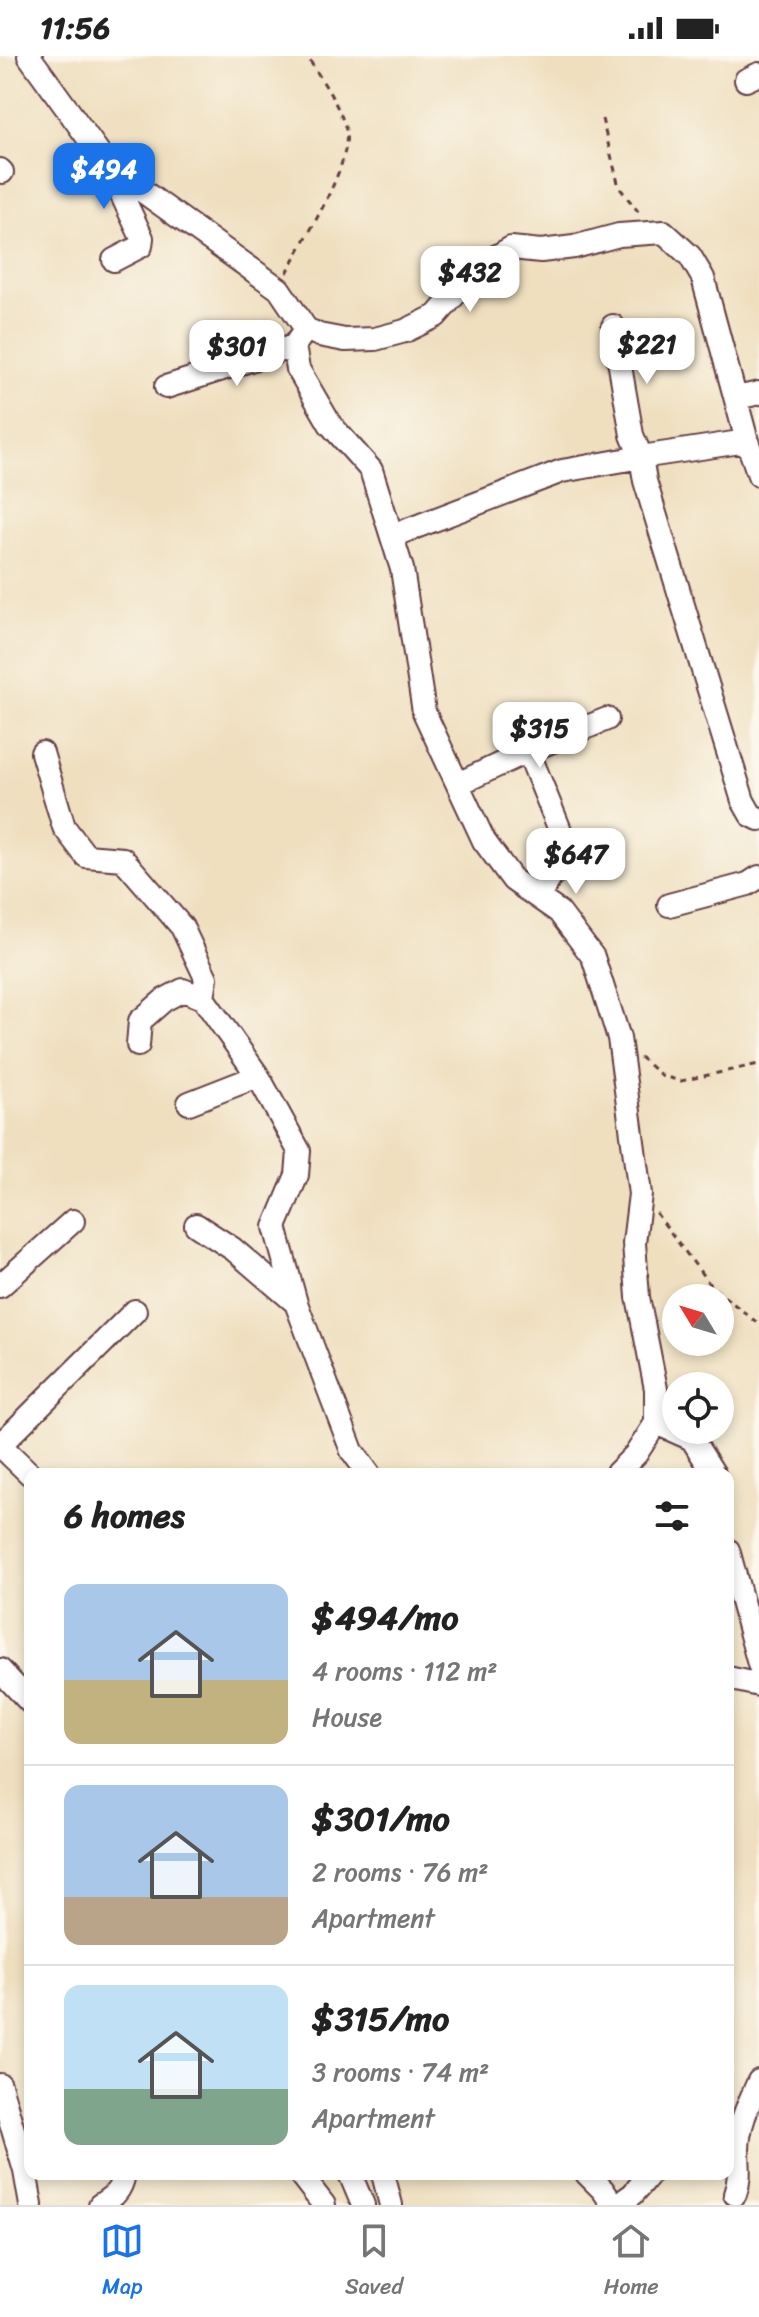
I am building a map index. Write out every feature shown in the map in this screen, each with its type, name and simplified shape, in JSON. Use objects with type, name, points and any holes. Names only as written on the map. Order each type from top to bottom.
[{"type":"street","points":[[29,56],[109,167],[142,238],[141,246],[114,260]]},
{"type":"street","points":[[109,167],[279,289],[300,338],[298,369],[330,424],[371,470],[402,569],[424,712],[484,841],[513,880],[559,912],[593,957],[619,1038],[640,1194],[634,1243],[638,1297],[656,1389],[656,1423],[636,1454],[622,1468]]},
{"type":"street","points":[[166,387],[300,338],[319,335],[345,340],[375,339],[405,331],[436,316],[480,266],[511,248],[541,251],[574,247],[619,235],[664,232],[690,256],[703,278],[748,395],[747,441],[759,475]]},
{"type":"street","points":[[613,326],[632,435],[641,457],[645,481],[743,801],[751,815],[759,819]]},
{"type":"street","points":[[392,536],[562,471],[747,441]]},
{"type":"street","points":[[458,784],[607,719]]},
{"type":"street","points":[[528,751],[568,850],[538,897]]},
{"type":"street","points":[[42,753],[64,827],[86,856],[123,859],[182,927],[206,978],[203,998]]},
{"type":"street","points":[[669,905],[748,884],[759,877]]},
{"type":"street","points":[[138,1045],[140,1021],[164,1000],[183,990],[203,998],[258,1076],[299,1151],[297,1175],[275,1227],[296,1303],[352,1451],[365,1468]]},
{"type":"street","points":[[189,1103],[258,1076]]},
{"type":"street","points":[[0,1286],[73,1221]]},
{"type":"street","points":[[196,1225],[233,1249],[296,1303]]},
{"type":"street","points":[[24,1468],[0,1445],[135,1311]]},
{"type":"street","points":[[656,1423],[692,1439],[710,1468]]},
{"type":"street","points":[[734,1572],[759,1664]]},
{"type":"street","points":[[0,1672],[24,1696]]},
{"type":"street","points":[[734,1679],[759,1685]]},
{"type":"street","points":[[734,2191],[741,2178],[738,2148],[744,2115],[759,2081]]},
{"type":"street","points":[[0,2085],[24,2161]]},
{"type":"street","points":[[28,2180],[31,2205]]},
{"type":"street","points":[[100,2205],[115,2196],[123,2180]]},
{"type":"street","points":[[305,2180],[324,2205]]},
{"type":"street","points":[[353,2180],[363,2205]]},
{"type":"street","points":[[385,2180],[391,2205]]},
{"type":"street","points":[[593,2180],[615,2205],[633,2194],[645,2180]]},
{"type":"path","points":[[279,289],[324,204],[345,155],[346,129],[328,90],[307,56]]},
{"type":"path","points":[[602,119],[619,187],[637,212],[664,232]]},
{"type":"path","points":[[619,1038],[671,1080],[696,1079],[759,1064]]},
{"type":"path","points":[[640,1194],[677,1238],[711,1286],[759,1324]]}]
